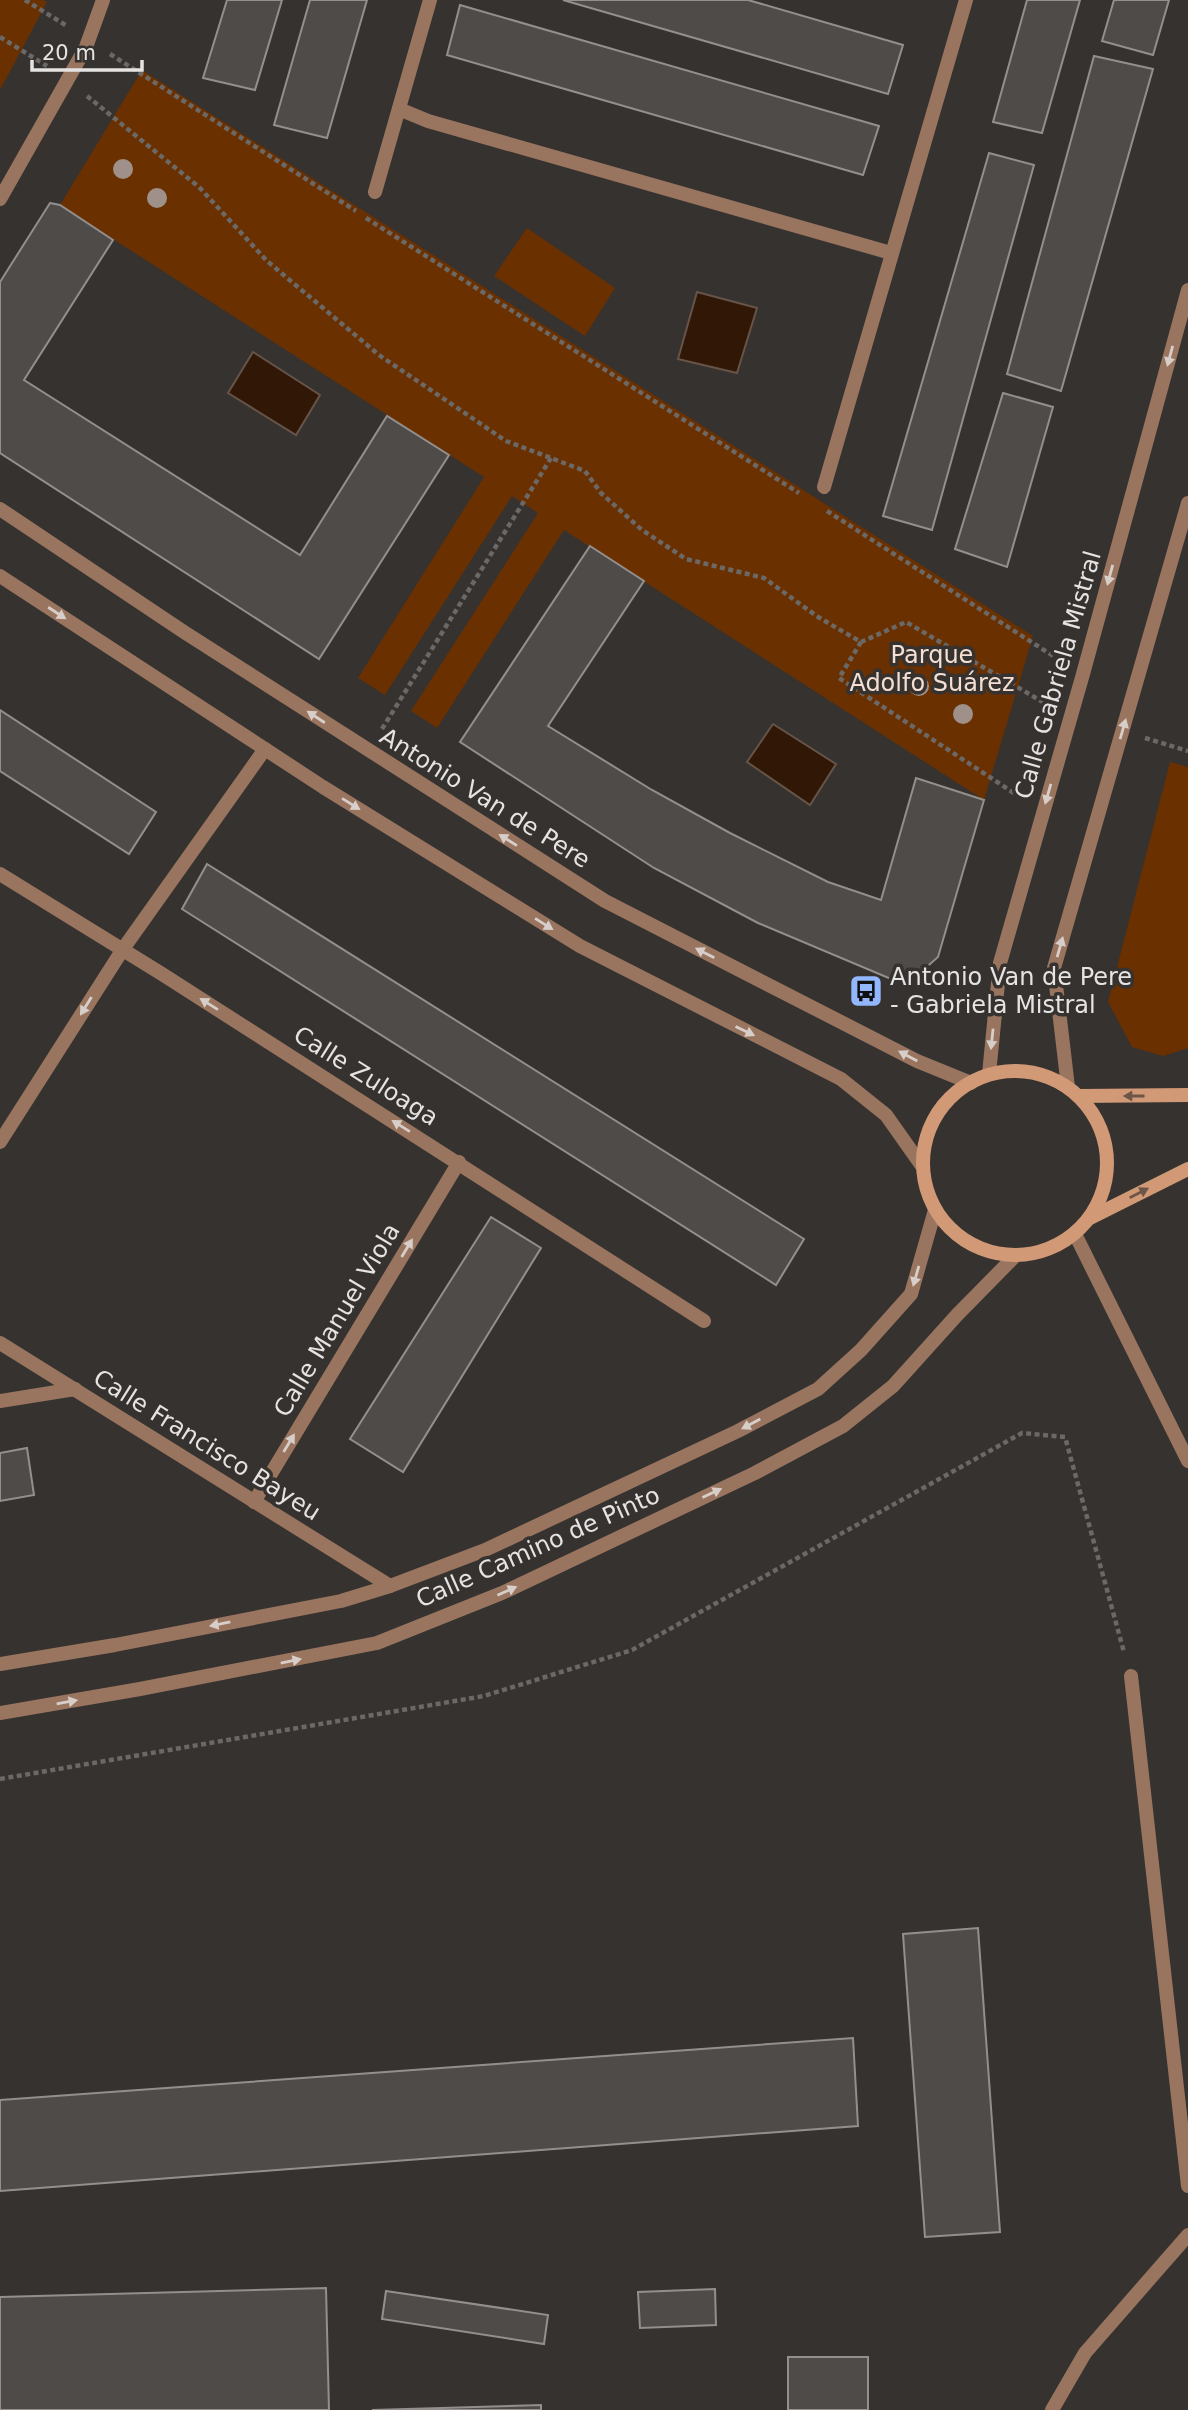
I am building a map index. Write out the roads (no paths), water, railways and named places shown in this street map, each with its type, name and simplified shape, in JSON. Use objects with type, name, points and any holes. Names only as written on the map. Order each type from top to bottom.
[{"type":"street","points":[[0,199],[68,79],[88,40],[103,0]]},
{"type":"street","points":[[375,192],[430,0]]},
{"type":"street","points":[[824,487],[966,0]]},
{"type":"street","points":[[399,109],[441,125],[891,253]]},
{"type":"street","name":"Calle Gabriela Mistral","points":[[989,1074],[1000,963],[1083,674],[1188,290]]},
{"type":"street","points":[[1074,1092],[1054,968],[1188,503]]},
{"type":"street","name":"Antonio Van de Pere","points":[[0,509],[184,632],[605,901],[917,1061],[971,1083]]},
{"type":"street","points":[[0,576],[265,750],[580,946],[841,1079],[886,1115],[922,1166]]},
{"type":"street","points":[[0,1142],[123,949],[265,750]]},
{"type":"street","name":"Calle Zuloaga","points":[[0,874],[459,1162],[704,1321]]},
{"type":"street","points":[[1008,1070],[1034,1072],[1059,1081],[1074,1092],[1096,1117],[1105,1142],[1108,1168],[1103,1194],[1090,1218],[1075,1234],[1057,1246],[1037,1254],[1015,1256],[991,1253],[969,1244],[949,1229],[935,1210],[926,1189],[922,1166],[926,1137],[938,1111],[958,1090],[989,1074],[1008,1070]]},
{"type":"street","points":[[1074,1092],[1188,1095]]},
{"type":"street","name":"Calle Manuel Viola","points":[[254,1502],[459,1162]]},
{"type":"street","points":[[1090,1218],[1188,1169]]},
{"type":"street","name":"Calle Camino de Pinto","points":[[0,1664],[115,1645],[341,1601],[390,1586],[485,1550],[738,1431],[818,1389],[861,1350],[911,1294],[935,1210]]},
{"type":"street","points":[[1075,1234],[1188,1461]]},
{"type":"street","name":"Calle Camino de Pinto","points":[[0,1713],[377,1643],[502,1593],[755,1473],[843,1426],[893,1386],[957,1314],[1015,1256]]},
{"type":"street","name":"Calle Francisco Bayeu","points":[[0,1343],[390,1586]]},
{"type":"street","points":[[0,1401],[75,1389]]},
{"type":"street","points":[[1131,1676],[1188,2186]]},
{"type":"street","points":[[1052,2410],[1085,2353],[1188,2235]]},
{"type":"place","name":"Antonio Van de Pere - Gabriela Mistral","points":[[866,991]]},
{"type":"park label","name":"Parque Adolfo Suárez","points":[[932,669]]}]
